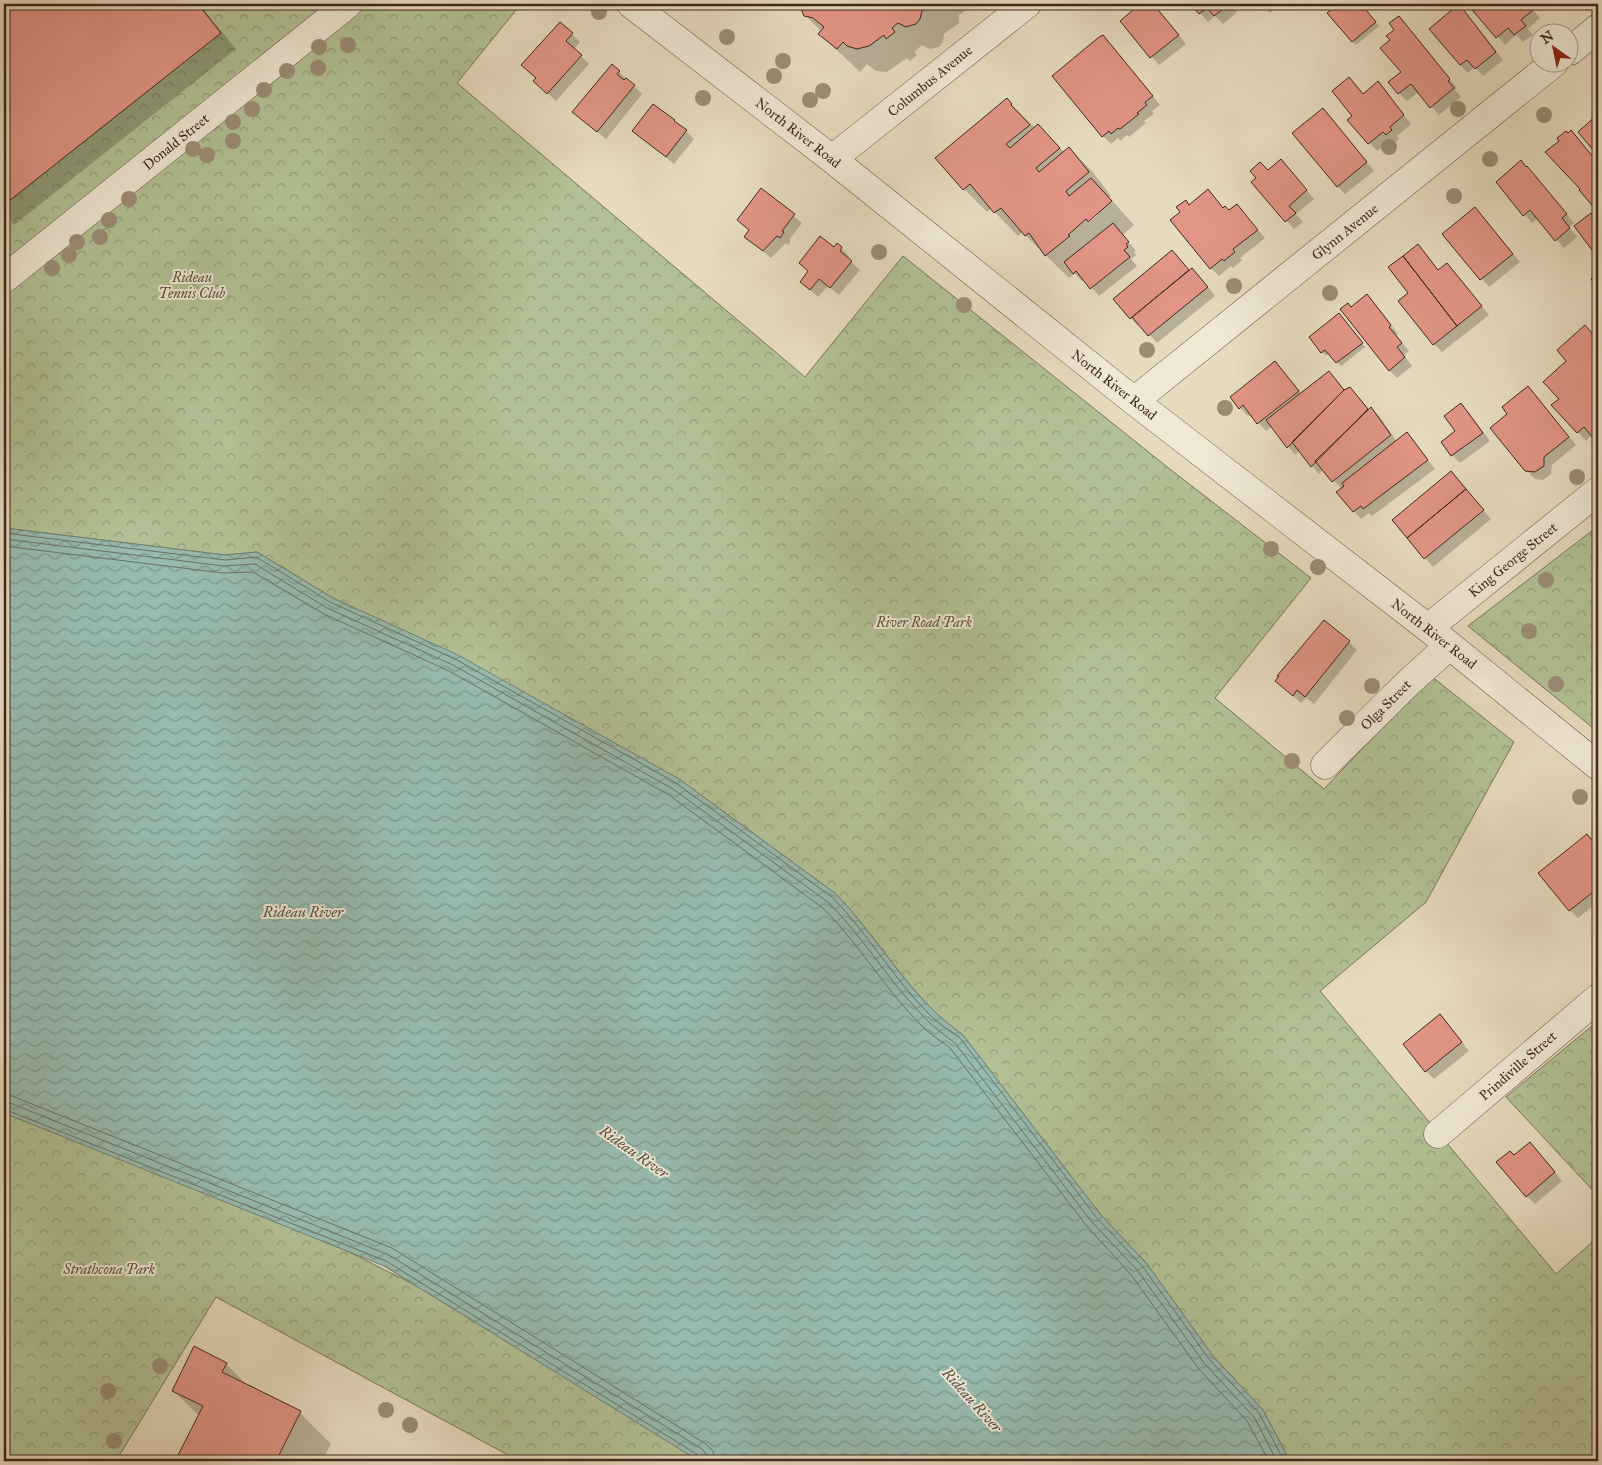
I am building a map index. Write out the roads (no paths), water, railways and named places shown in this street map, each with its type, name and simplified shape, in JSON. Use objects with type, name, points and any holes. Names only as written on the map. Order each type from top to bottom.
[{"type":"street","name":"Donald Street","points":[[4,279],[348,4]]},
{"type":"street","name":"North River Road","points":[[631,4],[832,159],[1134,401],[1428,628],[1598,766]]},
{"type":"street","name":"Columbus Avenue","points":[[832,159],[1027,4]]},
{"type":"street","points":[[1580,43],[1598,28]]},
{"type":"street","name":"Glynn Avenue","points":[[1134,401],[1543,72]]},
{"type":"street","name":"King George Street","points":[[1428,628],[1598,491]]},
{"type":"street","name":"Olga Street","points":[[1325,765],[1409,682],[1449,646]]},
{"type":"street","name":"Prindiville Street","points":[[1438,1134],[1598,998]]},
{"type":"water","name":"Rideau River","points":[[4,528],[225,555],[257,552],[333,598],[458,655],[679,779],[836,894],[922,999],[942,1019],[963,1035],[1100,1214],[1147,1264],[1213,1356],[1263,1410],[1290,1461],[699,1461],[384,1266],[4,1113]]},
{"type":"park label","name":"Rideau Tennis Club","points":[[192,286]]},
{"type":"park label","name":"River Road Park","points":[[924,622]]},
{"type":"park label","name":"Strathcona Park","points":[[109,1269]]}]
